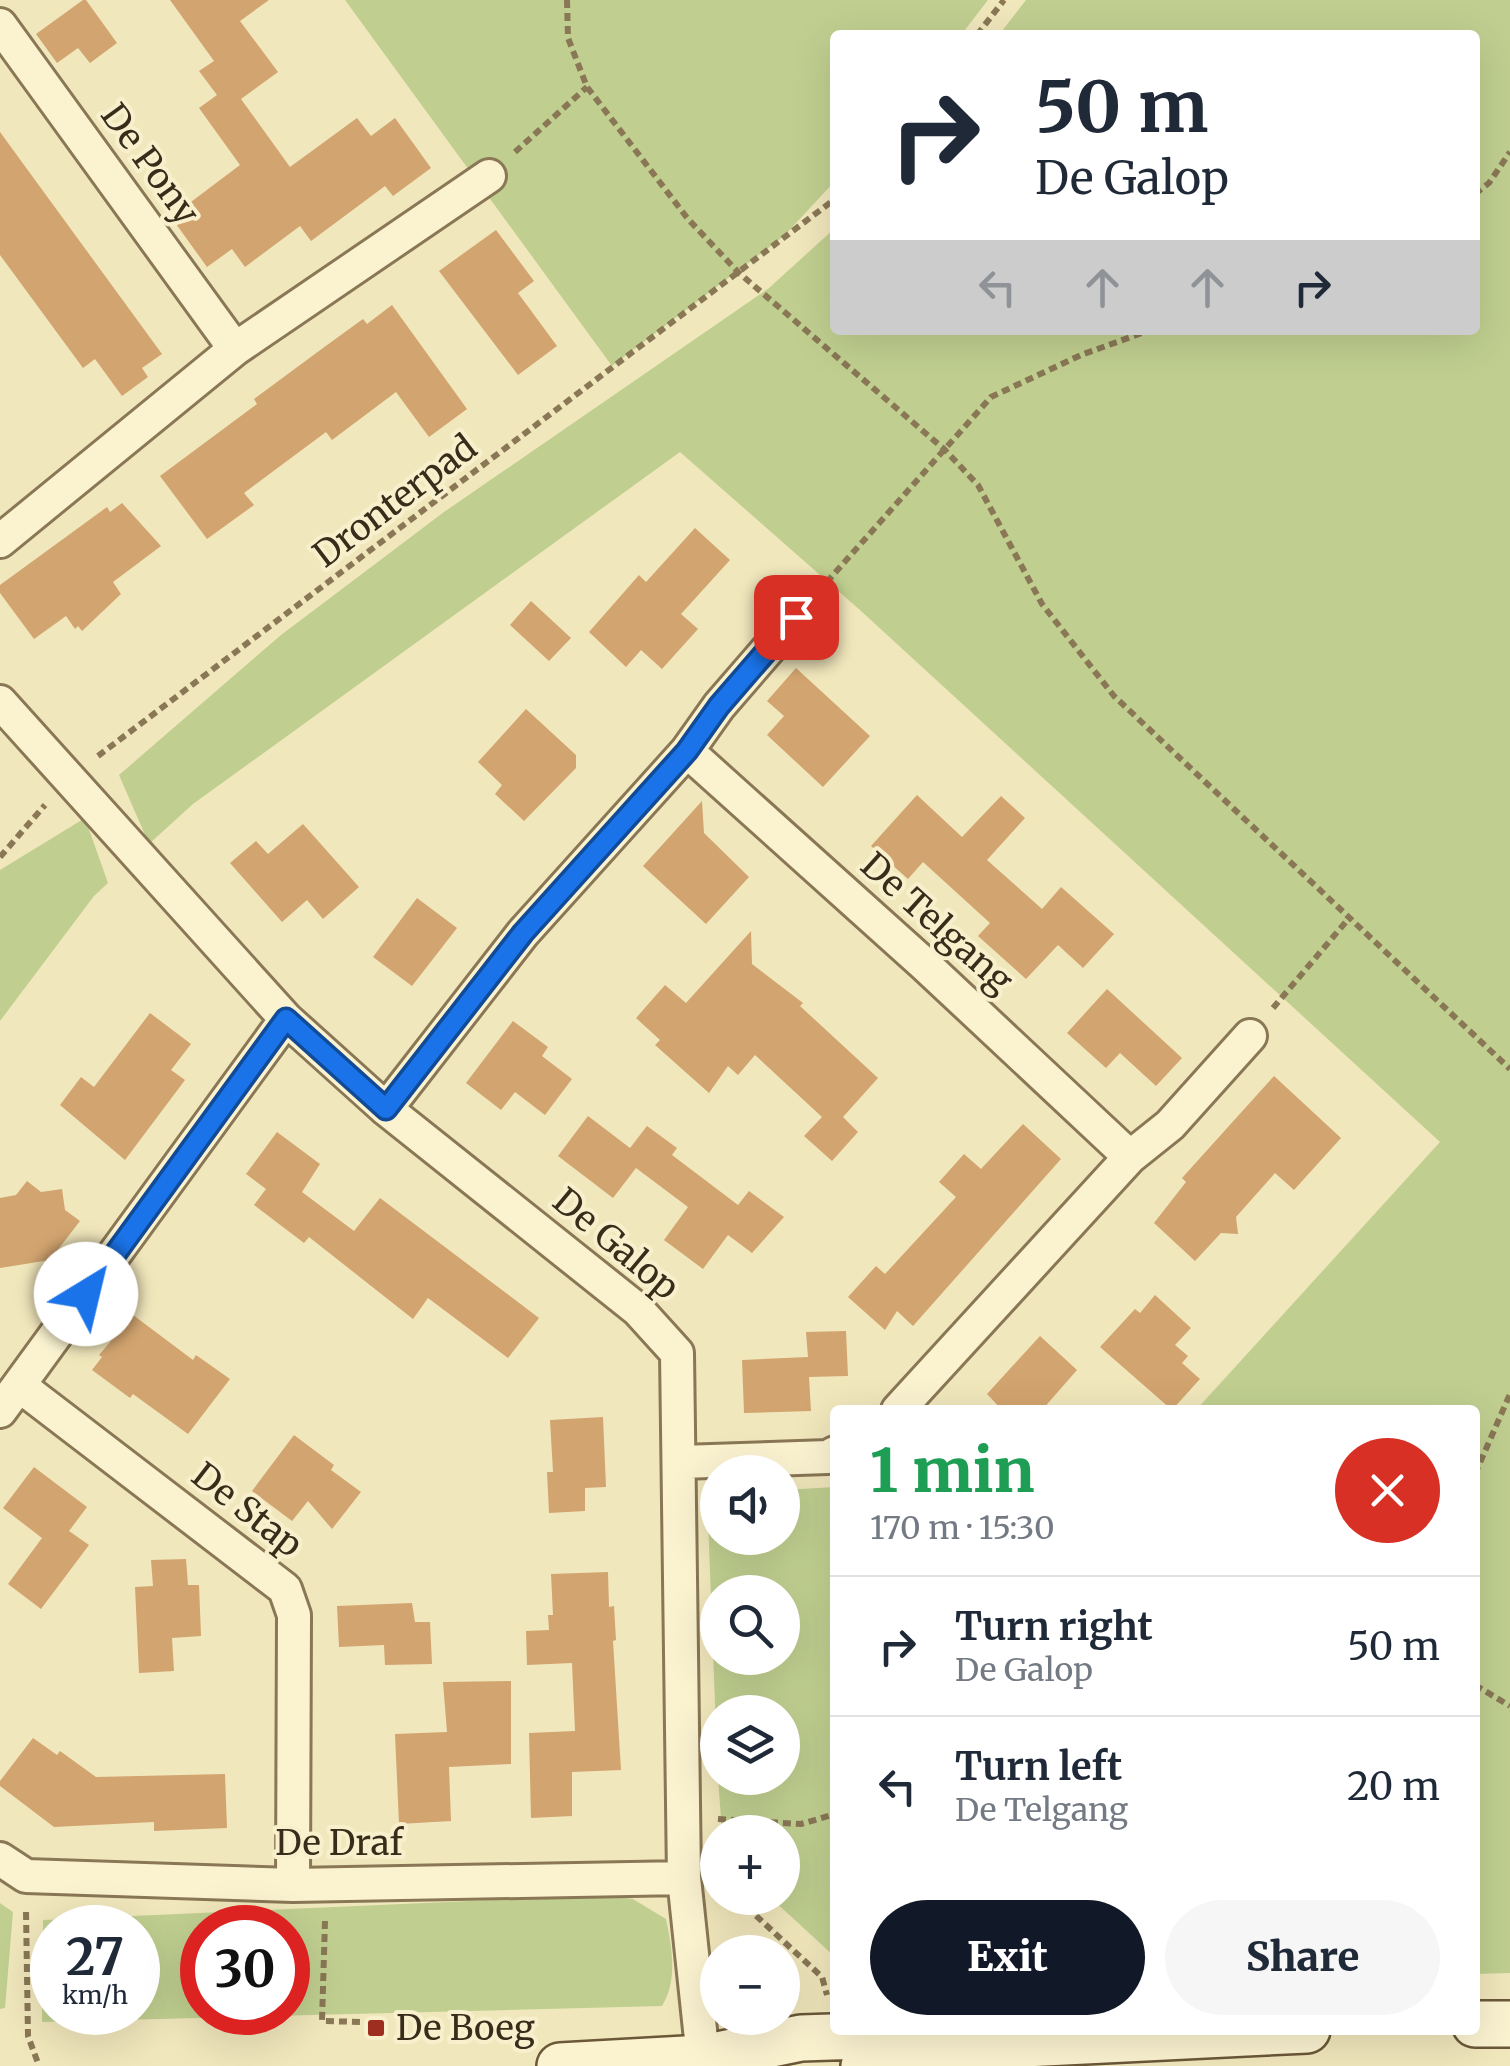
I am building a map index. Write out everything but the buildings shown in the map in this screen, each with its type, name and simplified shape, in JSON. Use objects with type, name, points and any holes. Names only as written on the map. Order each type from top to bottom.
[{"type":"street","name":"De Pony","points":[[0,25],[235,350]]},
{"type":"street","points":[[0,541],[235,350],[488,176]]},
{"type":"street","points":[[386,1109],[523,933],[687,751],[719,706],[796,617]]},
{"type":"street","name":"De Galop","points":[[0,702],[286,1019],[386,1109],[638,1310],[677,1353],[684,1878],[703,2058]]},
{"type":"street","name":"De Telgang","points":[[687,751],[1130,1156]]},
{"type":"street","points":[[10,1398],[286,1019]]},
{"type":"street","points":[[903,1405],[1130,1156],[1170,1125],[1250,1036]]},
{"type":"street","name":"De Stap","points":[[10,1398],[285,1589],[294,1614],[309,1884]]},
{"type":"street","points":[[680,1462],[830,1456]]},
{"type":"street","name":"De Draf","points":[[13,1867],[309,1884],[684,1878]]},
{"type":"street","points":[[1480,2024],[1510,2024]]},
{"type":"street","points":[[864,2066],[944,2048],[1206,2035]]},
{"type":"street","points":[[560,2066],[703,2058],[801,2038],[862,2036],[944,2048]]},
{"type":"street","points":[[703,2058],[772,2066]]},
{"type":"path","points":[[567,0],[568,38],[587,87],[688,219],[738,272],[978,484],[1042,604],[1114,696],[1508,1062]]},
{"type":"path","points":[[981,30],[1004,0]]},
{"type":"path","points":[[488,176],[587,87]]},
{"type":"path","points":[[1480,190],[1510,152]]},
{"type":"path","name":"Dronterpad","points":[[0,857],[68,777],[830,203]]},
{"type":"path","points":[[796,617],[990,397],[1081,355],[1136,335]]},
{"type":"path","points":[[1250,1036],[1350,918]]},
{"type":"path","points":[[1480,1463],[1510,1394]]},
{"type":"path","points":[[1480,1688],[1510,1706]]},
{"type":"path","points":[[684,1817],[800,1824],[830,1815]]},
{"type":"path","points":[[13,1867],[28,2036],[39,2066]]},
{"type":"path","points":[[309,1884],[322,2021],[362,2022]]},
{"type":"path","points":[[755,1915],[826,1983],[829,2037]]},
{"type":"green space","points":[[345,0],[988,0],[965,30],[830,30],[830,186],[784,236],[612,366]]},
{"type":"green space","points":[[1026,0],[1510,0],[1510,1973],[1480,1974],[1480,1405],[1201,1405],[1440,1142],[861,611],[680,452],[193,804],[149,844],[119,775],[281,635],[444,512],[769,288],[830,233],[830,335],[1480,335],[1480,30],[1003,30]]},
{"type":"green space","points":[[85,818],[108,883],[94,896],[0,1021],[0,870]]},
{"type":"green space","points":[[830,1487],[830,1952],[789,1915],[800,1915],[800,1815],[721,1815],[719,1795],[800,1795],[800,1695],[715,1695],[714,1675],[800,1675],[800,1575],[710,1575],[709,1555],[800,1555],[800,1489]]},
{"type":"green space","points":[[603,1895],[633,1899],[666,1919],[672,1974],[662,2006],[310,2015],[310,1908]]},
{"type":"green space","points":[[0,1903],[13,1912],[5,2008],[0,2009]]},
{"type":"green space","points":[[180,1914],[180,2018],[160,2019],[160,1915]]},
{"type":"place","name":"De Boeg","points":[[376,2028]]},
{"type":"route","points":[[86,1294],[286,1019],[386,1109],[523,933],[687,751],[719,706],[796,617]]}]
